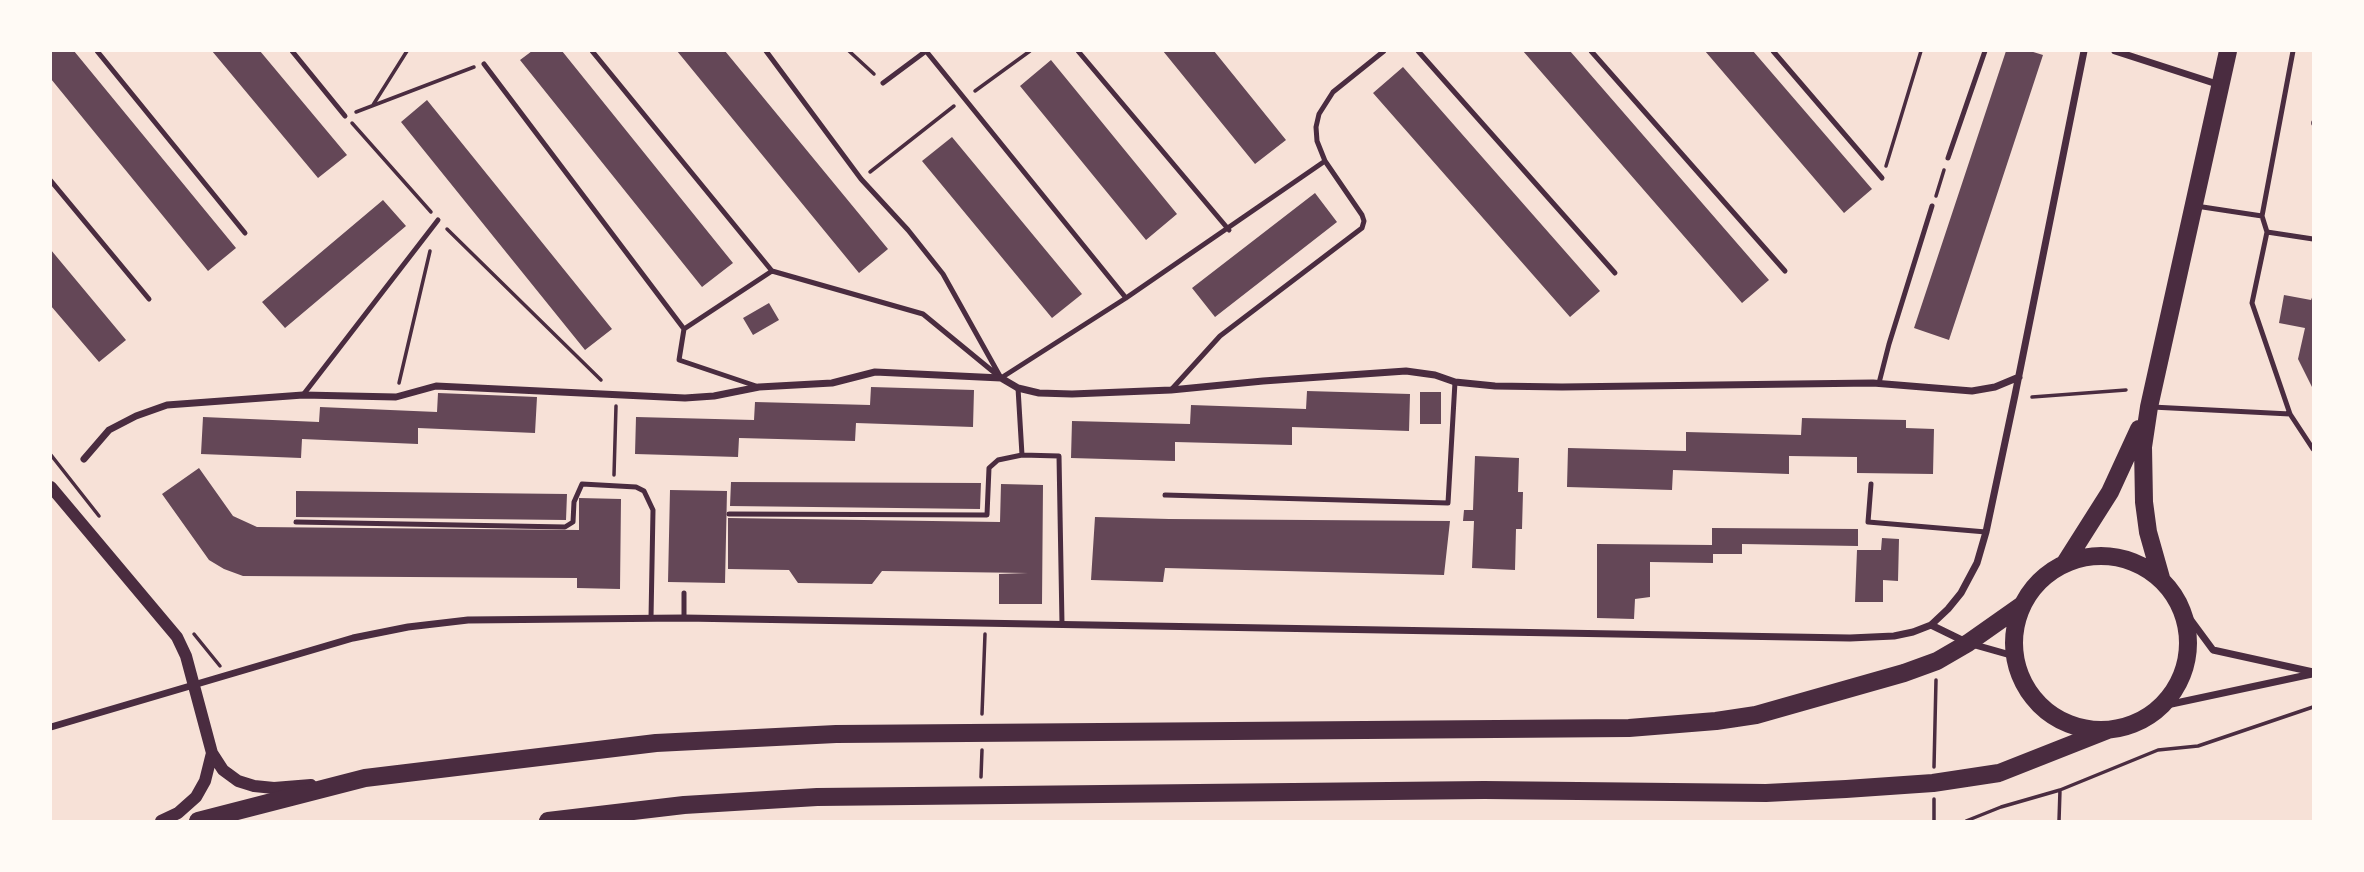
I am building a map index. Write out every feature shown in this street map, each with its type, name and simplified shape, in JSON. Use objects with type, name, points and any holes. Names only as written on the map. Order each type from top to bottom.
[{"type":"main road","points":[[2161,578],[2148,532],[2144,502],[2143,447],[2149,407],[2228,51]]},
{"type":"main road","points":[[2064,563],[2110,492],[2149,407]]},
{"type":"main road","points":[[548,821],[684,805],[817,797],[1484,790],[1766,793],[1933,783],[1999,773],[2108,730],[2137,723],[2162,706],[2178,685],[2188,660],[2189,633],[2182,608],[2161,578],[2144,566],[2115,557],[2084,557],[2064,563],[2040,580],[2022,605],[2014,630],[2014,656],[2022,681],[2037,702],[2057,719],[2082,728],[2108,730]]},
{"type":"main road","points":[[198,821],[365,778],[656,743],[836,734],[1629,728],[1716,721],[1756,715],[1894,677],[1937,661],[2022,605]]},
{"type":"street","points":[[51,727],[353,638],[408,627],[468,620],[684,618],[1850,638],[1894,636],[1931,625],[1961,593],[1977,563],[1986,533],[2084,51]]},
{"type":"street","points":[[2115,51],[2220,85]]},
{"type":"street","points":[[84,459],[109,430],[136,416],[167,405],[303,396],[396,397],[436,386],[685,398],[714,396],[759,387],[832,383],[876,372],[1000,378],[1018,388],[1039,393],[1072,394],[1171,390],[1406,371],[1435,375],[1455,382],[1495,386],[1879,383],[1972,391],[1995,387],[2019,377]]},
{"type":"street","points":[[51,487],[177,636],[186,656],[212,753],[231,776],[254,786],[296,787],[365,778]]},
{"type":"street","points":[[2182,608],[2213,650],[2313,673]]},
{"type":"street","points":[[1931,625],[1968,643],[2014,656]]},
{"type":"street","points":[[2162,706],[2313,673]]},
{"type":"street","points":[[161,821],[178,813],[196,797],[205,781],[212,753]]},
{"type":"lane","points":[[97,51],[245,233]]},
{"type":"lane","points":[[292,51],[345,116]]},
{"type":"lane","points":[[592,51],[772,271],[923,314],[1000,378]]},
{"type":"lane","points":[[766,51],[862,179],[943,274],[1000,378]]},
{"type":"lane","points":[[883,83],[926,51],[1126,298]]},
{"type":"lane","points":[[1078,51],[1229,230]]},
{"type":"lane","points":[[1171,390],[1220,336],[1362,228],[1362,215],[1325,161],[1317,141],[1316,127],[1319,114],[1333,92],[1384,51]]},
{"type":"lane","points":[[1418,51],[1615,273]]},
{"type":"lane","points":[[1591,51],[1785,271]]},
{"type":"lane","points":[[1773,51],[1882,178]]},
{"type":"lane","points":[[1948,158],[1986,51]]},
{"type":"lane","points":[[2292,51],[2262,216],[2267,232],[2252,303],[2290,415],[2313,449]]},
{"type":"lane","points":[[484,64],[684,329],[679,360],[759,387]]},
{"type":"lane","points":[[1000,378],[1229,230],[1325,161]]},
{"type":"lane","points":[[51,181],[149,299]]},
{"type":"lane","points":[[2193,205],[2262,216]]},
{"type":"lane","points":[[1879,383],[1932,206]]},
{"type":"lane","points":[[303,396],[438,220]]},
{"type":"lane","points":[[2267,232],[2313,239]]},
{"type":"lane","points":[[684,329],[772,271]]},
{"type":"lane","points":[[1165,495],[1448,503],[1455,382]]},
{"type":"lane","points":[[1018,388],[1022,455]]},
{"type":"lane","points":[[2149,407],[2290,415]]},
{"type":"lane","points":[[729,514],[987,515],[989,468],[998,460],[1022,455],[1059,456],[1062,624]]},
{"type":"lane","points":[[296,522],[565,527],[573,522],[573,502],[582,484],[636,487],[644,491],[653,510],[651,618]]},
{"type":"lane","points":[[1871,484],[1868,522],[1986,533]]},
{"type":"lane","points":[[684,593],[684,618]]},
{"type":"path","points":[[372,106],[407,51]]},
{"type":"path","points":[[849,51],[883,83]]},
{"type":"path","points":[[862,179],[964,98],[1030,51]]},
{"type":"path","points":[[1882,178],[1921,51]]},
{"type":"path","points":[[345,116],[484,64]]},
{"type":"path","points":[[1932,206],[1948,158]]},
{"type":"path","points":[[438,220],[617,395],[614,485]]},
{"type":"path","points":[[2032,397],[2126,390]]},
{"type":"path","points":[[51,454],[71,482]]},
{"type":"path","points":[[982,717],[985,623]]},
{"type":"path","points":[[1934,821],[1937,661]]},
{"type":"path","points":[[1966,821],[2001,807],[2060,790],[2158,750],[2198,746],[2313,707]]},
{"type":"path","points":[[981,782],[982,743]]},
{"type":"path","points":[[2059,821],[2060,790]]},
{"type":"building","points":[[51,51],[74,51],[236,248],[208,271],[51,79]]},
{"type":"building","points":[[212,51],[260,51],[347,155],[318,178]]},
{"type":"building","points":[[532,51],[562,51],[733,263],[702,287],[520,60]]},
{"type":"building","points":[[677,51],[725,51],[888,249],[859,273]]},
{"type":"building","points":[[1163,51],[1214,51],[1286,140],[1255,164]]},
{"type":"building","points":[[1523,51],[1570,51],[1769,280],[1742,303]]},
{"type":"building","points":[[1705,51],[1753,51],[1872,189],[1844,213]]},
{"type":"building","points":[[2006,51],[2030,51],[2043,55],[1949,340],[1914,328]]},
{"type":"building","points":[[1051,60],[1177,214],[1146,240],[1020,86]]},
{"type":"building","points":[[1403,67],[1600,291],[1570,317],[1373,93]]},
{"type":"building","points":[[427,100],[612,329],[585,350],[401,122]]},
{"type":"building","points":[[952,137],[1082,294],[1052,318],[922,161]]},
{"type":"building","points":[[1315,193],[1337,222],[1215,317],[1192,288]]},
{"type":"building","points":[[383,200],[406,226],[285,328],[262,302]]},
{"type":"building","points":[[51,250],[126,340],[99,362],[51,306]]},
{"type":"building","points":[[2284,295],[2311,300],[2313,295],[2313,389],[2298,359],[2305,328],[2279,323]]},
{"type":"building","points":[[769,303],[779,320],[753,335],[743,318]]},
{"type":"building","points":[[871,387],[974,390],[973,427],[856,423],[855,441],[739,438],[738,457],[635,454],[636,417],[754,420],[755,402],[870,405]]},
{"type":"building","points":[[1307,391],[1410,394],[1409,431],[1292,427],[1292,445],[1175,442],[1175,461],[1071,458],[1072,421],[1190,424],[1191,405],[1306,409]]},
{"type":"building","points":[[1420,392],[1441,392],[1441,424],[1420,424]]},
{"type":"building","points":[[438,393],[537,397],[535,433],[418,428],[418,444],[302,439],[301,458],[201,454],[203,417],[319,422],[320,407],[437,412]]},
{"type":"building","points":[[1802,418],[1906,420],[1906,428],[1934,429],[1933,474],[1857,473],[1857,457],[1789,456],[1789,474],[1673,470],[1672,490],[1567,487],[1568,448],[1686,451],[1686,432],[1801,435]]},
{"type":"building","points":[[1475,456],[1519,458],[1518,492],[1523,492],[1522,529],[1516,529],[1515,570],[1472,568],[1474,521],[1463,521],[1464,510],[1473,510]]},
{"type":"building","points":[[199,468],[233,516],[257,527],[579,530],[579,498],[621,499],[620,589],[577,588],[577,578],[243,576],[209,560],[162,494]]},
{"type":"building","points":[[731,482],[981,483],[980,509],[730,506]]},
{"type":"building","points":[[1001,484],[1043,485],[1042,604],[999,604],[999,574],[1028,573],[882,571],[872,584],[798,583],[789,570],[728,569],[728,518],[1000,522]]},
{"type":"building","points":[[670,490],[727,491],[725,583],[668,582]]},
{"type":"building","points":[[296,491],[567,494],[566,520],[296,517]]},
{"type":"building","points":[[1095,517],[1450,521],[1444,575],[1165,568],[1163,582],[1091,580]]},
{"type":"building","points":[[1712,528],[1858,529],[1858,546],[1742,544],[1742,554],[1713,554],[1713,563],[1650,562],[1650,597],[1635,599],[1634,619],[1597,618],[1597,544],[1712,545]]},
{"type":"building","points":[[1882,538],[1899,539],[1898,581],[1883,580],[1883,602],[1855,602],[1857,550],[1881,550]]}]
